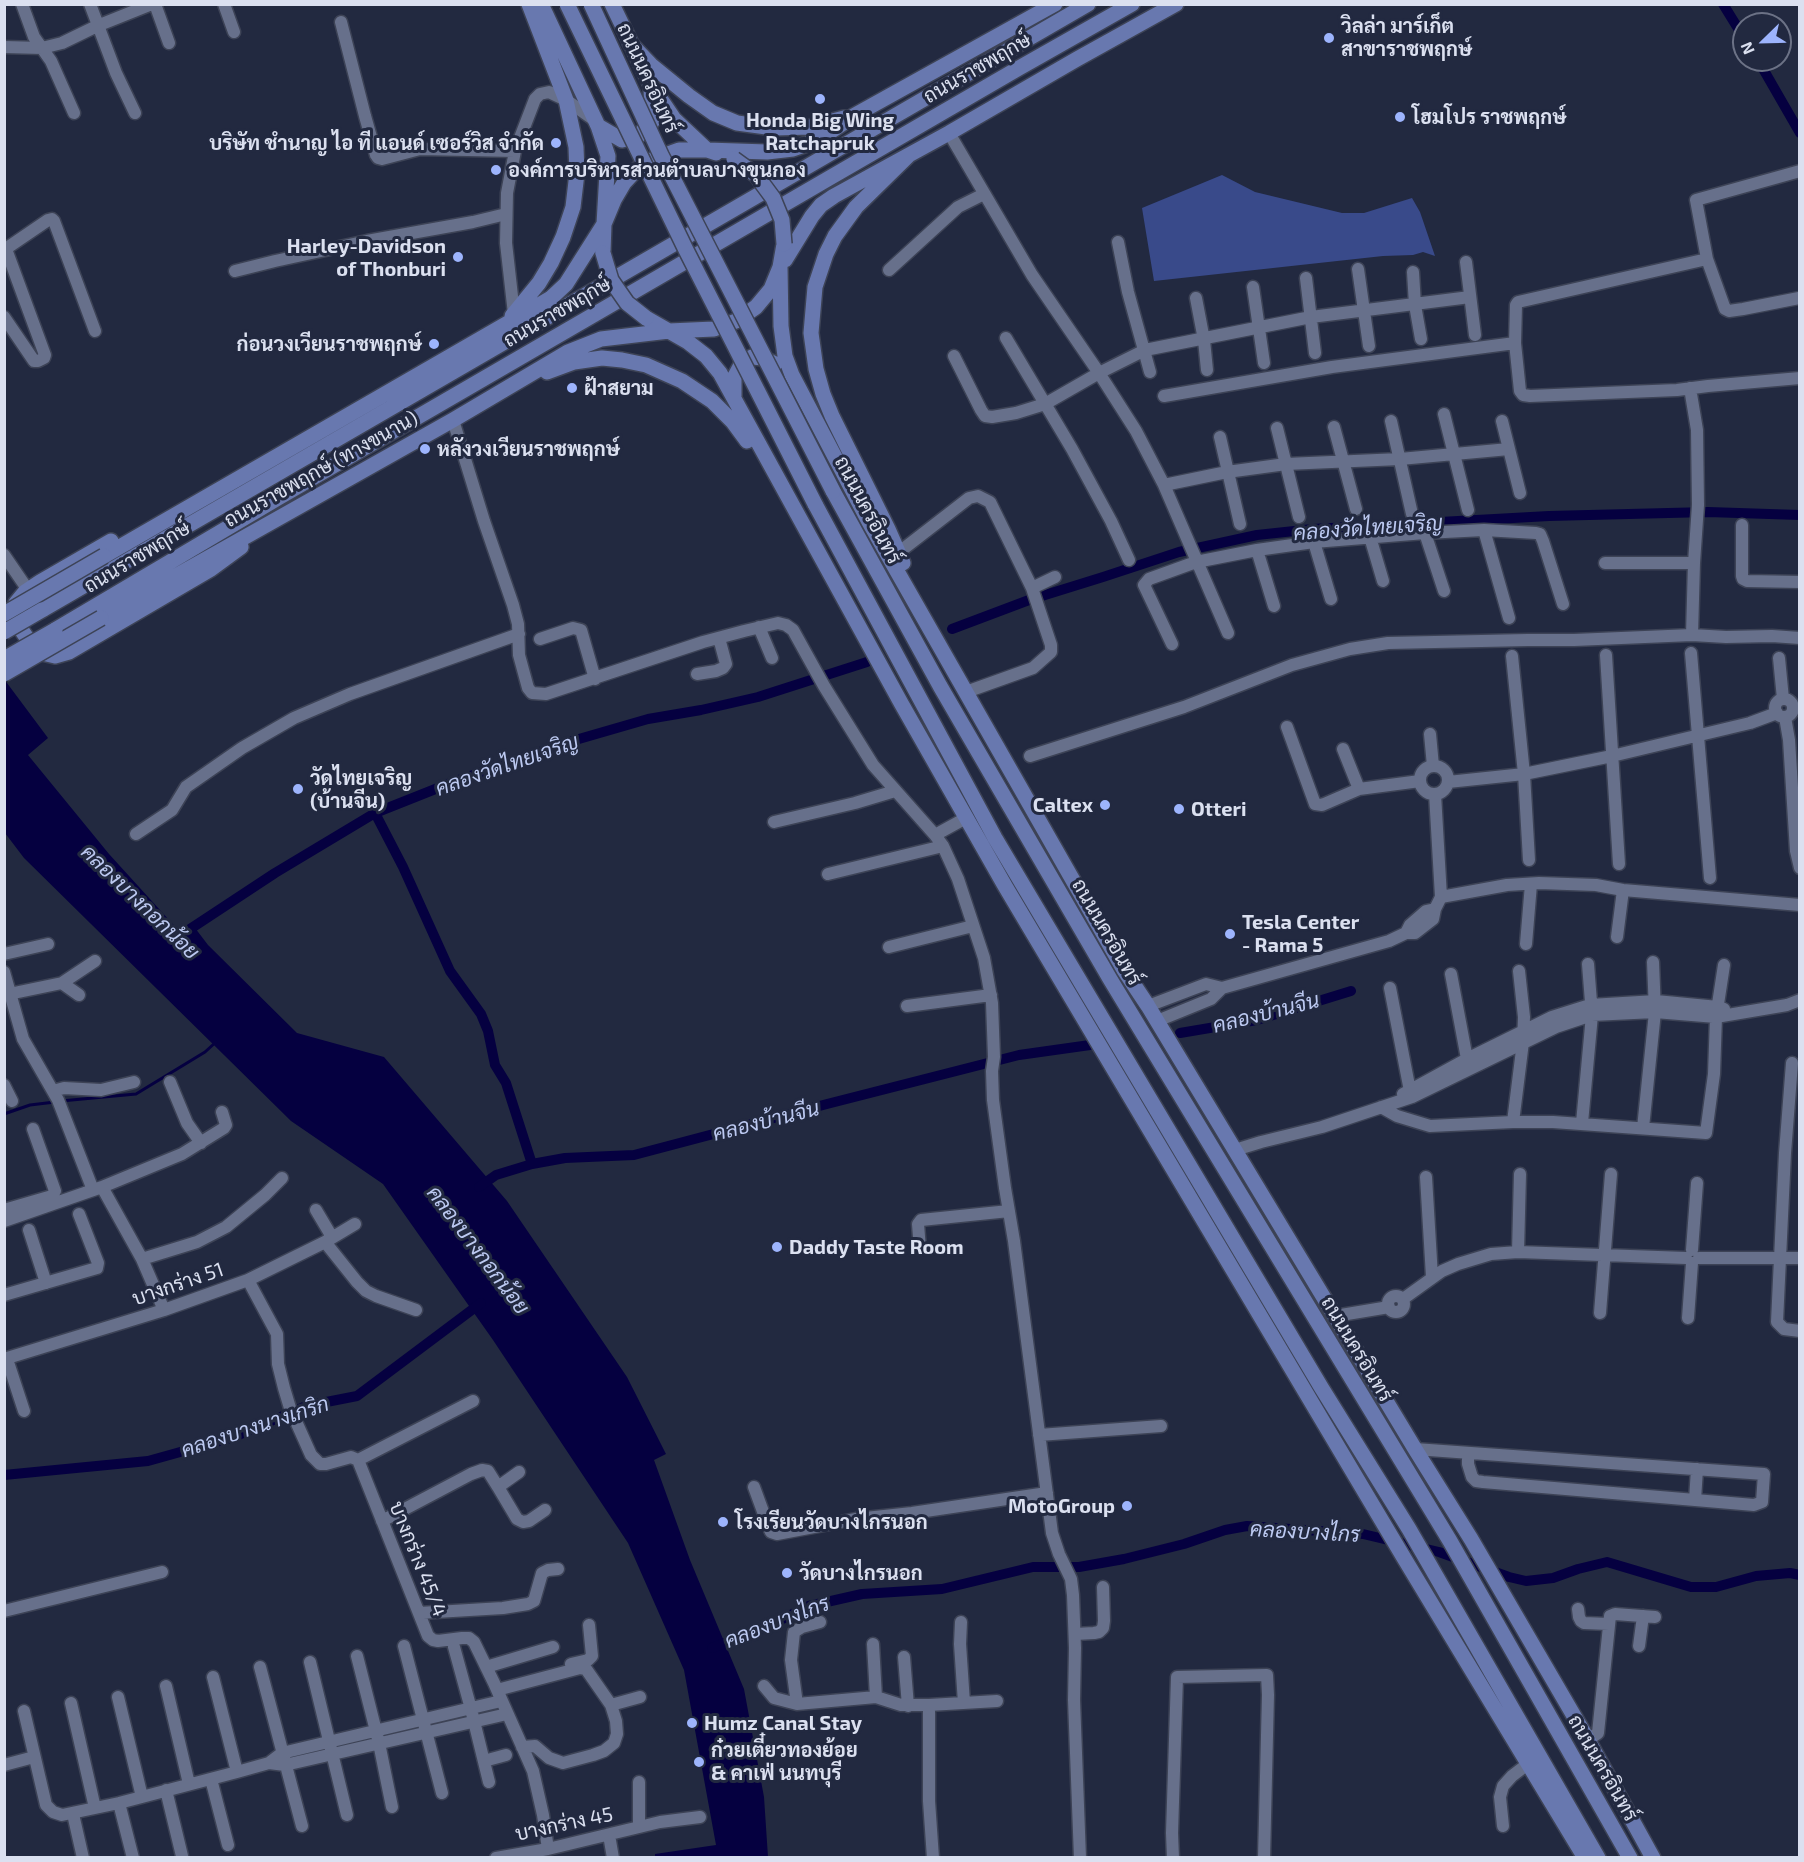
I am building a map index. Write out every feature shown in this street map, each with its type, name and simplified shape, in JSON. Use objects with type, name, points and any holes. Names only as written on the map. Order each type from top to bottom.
[{"type":"main road","points":[[501,327],[530,295],[564,237],[573,207],[577,172],[576,147],[566,100],[529,4]]},
{"type":"main road","points":[[541,4],[597,124],[608,156],[603,253],[611,280],[627,303],[645,318],[688,342],[706,356],[720,373],[778,482],[1005,886],[1404,1558],[1585,1857]]},
{"type":"main road","name":"ถนนนครอินทร์","points":[[567,4],[691,260],[814,504],[995,838],[1409,1529],[1598,1857]]},
{"type":"main road","name":"ถนนนครอินทร์","points":[[591,4],[661,155],[833,491],[940,686],[1110,979],[1450,1541],[1630,1857]]},
{"type":"main road","points":[[603,224],[624,183],[636,170],[654,159],[679,150],[767,152],[793,149],[827,134],[855,115],[1055,4]]},
{"type":"main road","name":"ถนนราชพฤกษ์","points":[[4,632],[1088,4]]},
{"type":"main road","name":"ถนนราชพฤกษ์","points":[[4,659],[1132,4]]},
{"type":"main road","points":[[669,332],[714,329],[736,321],[756,307],[771,289],[780,267],[821,204],[849,186],[908,156],[1176,4]]},
{"type":"main road","name":"ถนนนครอินทร์","points":[[617,8],[630,43],[651,85],[674,119],[707,150]]},
{"type":"main road","points":[[630,43],[651,65],[689,96],[713,113],[737,123],[774,128],[810,127],[855,115]]},
{"type":"main road","points":[[597,124],[622,140],[638,136],[652,122],[651,85]]},
{"type":"main road","points":[[707,150],[734,159],[756,175],[773,198],[782,220],[784,244],[780,267]]},
{"type":"main road","points":[[908,156],[856,207],[835,236],[826,254],[815,287],[811,333],[816,369],[823,394],[898,553],[929,626]]},
{"type":"main road","name":"ถนนราชพฤกษ์ (ทางขนาน)","points":[[4,614],[551,297],[566,284],[603,224]]},
{"type":"main road","name":"ถนนนครอินทร์","points":[[780,267],[782,338],[785,356],[792,375],[869,522],[1125,970],[1471,1539],[1653,1857]]},
{"type":"main road","name":"ถนนราชพฤกษ์ (ทางขนาน)","points":[[4,675],[100,618],[453,420],[550,361],[601,339],[669,332]]},
{"type":"main road","points":[[734,399],[734,378],[742,363],[752,357],[763,358],[792,375]]},
{"type":"main road","points":[[514,384],[584,360],[602,358],[645,365],[682,381],[712,401],[734,422],[778,482]]},
{"type":"main road","points":[[233,480],[201,491],[164,510],[28,590],[13,610],[14,619],[33,647],[42,653],[55,656],[69,652],[211,569],[284,515]]},
{"type":"main road","points":[[1052,879],[1125,970]]},
{"type":"main road","points":[[1005,886],[1061,950]]},
{"type":"street","points":[[22,4],[34,37],[51,61],[74,113]]},
{"type":"street","points":[[90,4],[116,73],[135,113]]},
{"type":"street","points":[[9,48],[42,48],[62,43],[97,26],[154,4],[169,43]]},
{"type":"street","points":[[224,4],[234,32]]},
{"type":"street","points":[[341,22],[378,158],[420,149],[515,151]]},
{"type":"street","points":[[514,314],[506,243],[507,193],[515,151],[535,99],[540,94],[549,92],[566,100],[597,124]]},
{"type":"street","points":[[949,133],[1032,275],[1136,431],[1164,485],[1228,633]]},
{"type":"street","points":[[1799,171],[1696,200],[1707,259],[1723,305],[1729,311],[1799,298]]},
{"type":"street","points":[[889,270],[958,207],[984,194]]},
{"type":"street","points":[[235,271],[506,214]]},
{"type":"street","points":[[4,317],[34,361],[44,358],[45,355],[5,250],[52,219],[95,331]]},
{"type":"street","points":[[1118,242],[1128,292],[1150,372]]},
{"type":"street","points":[[1707,259],[1518,302],[1515,343],[1520,391],[1530,396],[1677,390],[1800,378]]},
{"type":"street","points":[[1466,262],[1475,335]]},
{"type":"street","points":[[1358,269],[1369,346]]},
{"type":"street","points":[[1413,272],[1415,305],[1421,339]]},
{"type":"street","points":[[1306,278],[1315,353]]},
{"type":"street","points":[[1253,287],[1264,363]]},
{"type":"street","points":[[954,356],[985,416],[992,417],[1016,413],[1045,404],[1145,350],[1311,317],[1470,297]]},
{"type":"street","points":[[1196,298],[1207,370]]},
{"type":"street","points":[[1006,338],[1105,511],[1129,560]]},
{"type":"street","points":[[1164,396],[1332,367],[1515,343]]},
{"type":"street","points":[[1690,388],[1697,430],[1698,505],[1692,635]]},
{"type":"street","points":[[1444,414],[1468,510]]},
{"type":"street","points":[[453,420],[484,520],[505,576],[519,633],[519,655],[528,688],[532,693],[546,694],[759,627],[786,625],[793,630],[824,686],[873,765],[929,826],[943,846],[958,879],[984,958],[990,996],[994,1057],[993,1100],[1047,1493],[1055,1543],[1071,1579],[1075,1634],[1074,1700],[1080,1857]]},
{"type":"street","points":[[1391,421],[1412,514]]},
{"type":"street","points":[[1502,421],[1520,493]]},
{"type":"street","points":[[1334,427],[1356,510]]},
{"type":"street","points":[[1277,428],[1299,517]]},
{"type":"street","points":[[1220,437],[1240,524]]},
{"type":"street","points":[[1164,485],[1227,472],[1286,464],[1400,459],[1509,449]]},
{"type":"street","points":[[898,553],[969,498],[978,496],[990,502],[1033,591],[1051,645],[1050,652],[1033,668],[966,693]]},
{"type":"street","points":[[1742,525],[1743,579],[1800,582]]},
{"type":"street","points":[[1484,530],[1509,618]]},
{"type":"street","points":[[1172,645],[1144,585],[1149,579],[1195,559],[1314,542],[1484,530],[1536,533],[1540,534],[1563,604]]},
{"type":"street","points":[[1425,533],[1444,591]]},
{"type":"street","points":[[1370,537],[1383,581]]},
{"type":"street","points":[[1314,542],[1331,599]]},
{"type":"street","points":[[1257,550],[1274,606]]},
{"type":"street","points":[[4,555],[28,590]]},
{"type":"street","points":[[1605,563],[1694,563]]},
{"type":"street","points":[[1033,591],[1055,577]]},
{"type":"street","points":[[759,627],[772,658]]},
{"type":"street","points":[[540,639],[573,628],[581,630],[595,679]]},
{"type":"street","points":[[136,834],[172,810],[186,787],[242,748],[294,718],[350,693],[519,633]]},
{"type":"street","points":[[1030,756],[1184,707],[1292,665],[1350,649],[1388,643],[1574,640],[1692,635],[1800,638]]},
{"type":"street","points":[[697,674],[716,671],[726,664],[719,638]]},
{"type":"street","points":[[1691,653],[1710,878]]},
{"type":"street","points":[[1606,655],[1619,864]]},
{"type":"street","points":[[1512,656],[1530,861]]},
{"type":"street","points":[[1779,658],[1791,699],[1776,704],[1789,740],[1796,851],[1800,868]]},
{"type":"street","points":[[1448,782],[1524,774],[1699,737],[1781,715]]},
{"type":"street","points":[[1287,727],[1315,804],[1322,805],[1359,789],[1420,781]]},
{"type":"street","points":[[1430,734],[1433,766]]},
{"type":"street","points":[[1343,749],[1359,789]]},
{"type":"street","points":[[1433,766],[1445,770],[1448,776],[1444,791],[1435,794],[1425,790],[1420,781],[1424,770],[1433,766]]},
{"type":"street","points":[[774,822],[896,791]]},
{"type":"street","points":[[1157,1021],[1211,999],[1222,988],[1389,941],[1406,933],[1410,924],[1426,911],[1435,909],[1441,897],[1435,794]]},
{"type":"street","points":[[935,835],[966,818]]},
{"type":"street","points":[[828,874],[943,846]]},
{"type":"street","points":[[1526,944],[1531,884]]},
{"type":"street","points":[[1441,897],[1507,885],[1596,885],[1623,890],[1800,905]]},
{"type":"street","points":[[1617,938],[1623,890]]},
{"type":"street","points":[[889,947],[974,926]]},
{"type":"street","points":[[4,954],[48,944]]},
{"type":"street","points":[[9,994],[62,983],[95,961]]},
{"type":"street","points":[[1643,1128],[1655,1007],[1653,962]]},
{"type":"street","points":[[1582,1123],[1591,1010],[1588,964]]},
{"type":"street","points":[[1381,1107],[1397,1116],[1430,1126],[1514,1122],[1582,1123],[1706,1133],[1714,1074],[1717,1012],[1724,965]]},
{"type":"street","points":[[1514,1122],[1524,1017],[1519,971]]},
{"type":"street","points":[[4,972],[23,1039],[58,1100],[97,1189],[142,1259],[164,1310]]},
{"type":"street","points":[[1451,974],[1469,1064]]},
{"type":"street","points":[[62,983],[79,995]]},
{"type":"street","points":[[1148,1006],[1206,984],[1222,988]]},
{"type":"street","points":[[1390,988],[1411,1094]]},
{"type":"street","points":[[907,1006],[990,996]]},
{"type":"street","points":[[1235,1150],[1322,1127],[1381,1107],[1523,1037],[1552,1017],[1591,1010],[1655,1007],[1733,1013],[1753,1012],[1800,1000]]},
{"type":"street","points":[[1792,1063],[1777,1322],[1784,1329],[1800,1331]]},
{"type":"street","points":[[58,1100],[64,1088],[94,1091],[112,1089],[134,1082]]},
{"type":"street","points":[[170,1082],[187,1123],[201,1143]]},
{"type":"street","points":[[4,1085],[12,1101]]},
{"type":"street","points":[[4,1221],[97,1189],[164,1162],[224,1128],[226,1125],[222,1113]]},
{"type":"street","points":[[4,1210],[52,1196],[55,1191],[33,1129]]},
{"type":"street","points":[[1518,1252],[1520,1174]]},
{"type":"street","points":[[1600,1313],[1611,1174]]},
{"type":"street","points":[[1426,1177],[1432,1277]]},
{"type":"street","points":[[142,1259],[197,1242],[226,1227],[282,1178]]},
{"type":"street","points":[[1688,1318],[1697,1183]]},
{"type":"street","points":[[316,1210],[328,1240],[357,1282],[366,1291],[376,1296],[416,1310]]},
{"type":"street","points":[[920,1249],[918,1224],[921,1220],[1009,1211]]},
{"type":"street","points":[[4,1295],[97,1268],[80,1214]]},
{"type":"street","name":"บางกร่าง 51","points":[[6,1359],[164,1310],[248,1280],[355,1224]]},
{"type":"street","points":[[29,1230],[46,1283]]},
{"type":"street","points":[[1335,1316],[1389,1307],[1388,1301],[1392,1297],[1398,1296],[1403,1299],[1432,1277],[1458,1264],[1491,1254],[1518,1252],[1605,1256],[1800,1258]]},
{"type":"street","points":[[248,1280],[277,1334],[278,1364],[290,1408],[311,1455],[320,1464],[351,1457],[358,1460],[473,1401]]},
{"type":"street","points":[[6,1359],[24,1411]]},
{"type":"street","points":[[1040,1435],[1161,1426]]},
{"type":"street","points":[[1415,1449],[1764,1474],[1762,1502],[1754,1505],[1483,1482],[1472,1477],[1468,1454]]},
{"type":"street","name":"บางกร่าง 45/4","points":[[358,1460],[428,1636],[438,1641],[469,1638],[474,1642],[486,1666],[532,1771],[548,1849]]},
{"type":"street","points":[[1695,1500],[1696,1469]]},
{"type":"street","points":[[382,1521],[482,1470],[488,1471],[517,1519],[523,1522],[528,1521],[545,1510]]},
{"type":"street","points":[[498,1487],[519,1472]]},
{"type":"street","points":[[754,1487],[769,1528],[771,1532],[777,1534],[856,1519],[1047,1493]]},
{"type":"street","points":[[421,1617],[528,1604],[537,1594],[542,1573],[558,1569]]},
{"type":"street","points":[[4,1611],[162,1572]]},
{"type":"street","points":[[1075,1634],[1099,1632],[1103,1628],[1103,1587]]},
{"type":"street","points":[[1578,1608],[1579,1617],[1584,1623],[1609,1624]]},
{"type":"street","points":[[1588,1740],[1598,1734],[1609,1624],[1612,1614],[1649,1616],[1639,1646]]},
{"type":"street","points":[[797,1704],[791,1660],[794,1632],[820,1622]]},
{"type":"street","points":[[961,1622],[960,1644],[964,1703]]},
{"type":"street","points":[[283,1759],[331,1754],[426,1733],[473,1715],[497,1691],[588,1660],[592,1656],[589,1625]]},
{"type":"street","points":[[873,1644],[876,1697]]},
{"type":"street","points":[[404,1646],[442,1793]]},
{"type":"street","points":[[454,1647],[489,1782]]},
{"type":"street","points":[[486,1666],[553,1647]]},
{"type":"street","points":[[357,1656],[379,1743],[392,1808]]},
{"type":"street","points":[[904,1657],[908,1706]]},
{"type":"street","points":[[310,1662],[347,1815]]},
{"type":"street","points":[[260,1667],[302,1826]]},
{"type":"street","points":[[497,1691],[580,1668],[586,1669],[610,1705],[616,1721],[617,1734],[614,1743],[604,1751],[563,1763],[549,1758],[535,1746],[522,1747]]},
{"type":"street","points":[[1173,1857],[1177,1677],[1267,1675],[1263,1857]]},
{"type":"street","points":[[213,1677],[237,1772]]},
{"type":"street","points":[[166,1686],[189,1784]]},
{"type":"street","points":[[764,1686],[774,1698],[797,1704],[876,1697],[908,1706],[997,1701]]},
{"type":"street","points":[[118,1697],[142,1797]]},
{"type":"street","points":[[610,1705],[640,1697]]},
{"type":"street","points":[[71,1703],[95,1808]]},
{"type":"street","points":[[929,1706],[929,1802],[933,1857]]},
{"type":"street","points":[[24,1711],[46,1805],[53,1812],[62,1815],[119,1803],[237,1772],[283,1759],[328,1741],[375,1730],[423,1720],[507,1714]]},
{"type":"street","points":[[484,1761],[506,1755]]},
{"type":"street","points":[[4,1765],[34,1757]]},
{"type":"street","points":[[1503,1826],[1500,1797],[1503,1786],[1506,1780],[1529,1763]]},
{"type":"street","points":[[211,1779],[228,1845]]},
{"type":"street","points":[[639,1782],[639,1826]]},
{"type":"street","points":[[166,1790],[182,1857]]},
{"type":"street","points":[[119,1803],[133,1857]]},
{"type":"street","points":[[73,1814],[83,1857]]},
{"type":"street","name":"บางกร่าง 45","points":[[496,1857],[548,1849],[639,1826],[700,1817]]},
{"type":"street","points":[[609,1835],[614,1857]]},
{"type":"shaded area","points":[[1222,175],[1255,192],[1342,213],[1364,213],[1412,198],[1420,212],[1435,256],[1423,252],[1413,255],[1383,256],[1154,281],[1142,208]]},
{"type":"water","name":"คลองบางกอกน้อย","points":[[4,679],[48,738],[28,755],[109,854],[180,932],[192,924],[208,945],[297,1033],[384,1057],[507,1201],[627,1377],[666,1454],[654,1460],[690,1560],[744,1689],[764,1797],[768,1857],[655,1857],[655,1854],[716,1845],[684,1670],[628,1543],[493,1340],[383,1184],[291,1121],[24,858],[5,833]]},
{"type":"waterway","points":[[1723,4],[1732,19]]},
{"type":"waterway","points":[[1765,72],[1800,133]]},
{"type":"waterway","name":"คลองวัดไทยเจริญ","points":[[952,629],[1029,600],[1179,552],[1257,535],[1313,529],[1549,516],[1708,512],[1800,515]]},
{"type":"waterway","name":"คลองวัดไทยเจริญ","points":[[184,933],[275,873],[375,813],[453,782],[572,741],[648,719],[758,697],[867,662]]},
{"type":"waterway","points":[[375,813],[403,867],[450,971],[481,1014],[488,1031],[495,1065],[506,1083],[532,1164]]},
{"type":"waterway","name":"คลองบ้านจีน","points":[[1180,1033],[1257,1020],[1351,991]]},
{"type":"waterway","points":[[61,1101],[136,1094],[205,1052],[216,1042]]},
{"type":"waterway","name":"คลองบ้านจีน","points":[[479,1187],[496,1175],[532,1164],[565,1158],[634,1155],[1019,1055],[1090,1045]]},
{"type":"waterway","points":[[4,1114],[30,1105],[55,1102]]},
{"type":"waterway","name":"คลองบางนางเกริก","points":[[4,1475],[148,1461],[234,1437],[306,1406],[357,1396],[481,1303]]},
{"type":"waterway","name":"คลองบางไกร","points":[[712,1648],[766,1627],[809,1606],[862,1594],[942,1589],[1033,1567],[1079,1567],[1124,1559],[1184,1544],[1225,1530],[1247,1526],[1363,1534],[1439,1552],[1526,1581],[1553,1578],[1607,1562],[1691,1587],[1716,1587],[1756,1576],[1790,1573],[1800,1575]]},
{"type":"place","name":"วิลล่า มาร์เก็ต สาขาราชพฤกษ์","points":[[1329,38]]},
{"type":"place","name":"Honda Big Wing Ratchapruk","points":[[820,99]]},
{"type":"place","name":"โฮมโปร ราชพฤกษ์","points":[[1400,117]]},
{"type":"place","name":"บริษัท ชำนาญ ไอ ที แอนด์ เซอร์วิส จำกัด","points":[[556,143]]},
{"type":"place","name":"องค์การบริหารส่วนตำบลบางขุนกอง","points":[[496,170]]},
{"type":"place","name":"Harley-Davidson of Thonburi","points":[[458,257]]},
{"type":"place","name":"ก่อนวงเวียนราชพฤกษ์","points":[[434,344]]},
{"type":"place","name":"ฝ้าสยาม","points":[[572,388]]},
{"type":"place","name":"หลังวงเวียนราชพฤกษ์","points":[[425,449]]},
{"type":"place","name":"วัดไทยเจริญ (บ้านจีน)","points":[[298,789]]},
{"type":"place","name":"Caltex","points":[[1105,805]]},
{"type":"place","name":"Otteri","points":[[1179,809]]},
{"type":"place","name":"Tesla Center - Rama 5","points":[[1230,934]]},
{"type":"place","name":"Daddy Taste Room","points":[[777,1247]]},
{"type":"place","name":"MotoGroup","points":[[1127,1506]]},
{"type":"place","name":"โรงเรียนวัดบางไกรนอก","points":[[723,1522]]},
{"type":"place","name":"วัดบางไกรนอก","points":[[787,1573]]},
{"type":"place","name":"Humz Canal Stay","points":[[692,1723]]},
{"type":"place","name":"ก๋วยเตี๋ยวทองย้อย & คาเฟ่ นนทบุรี","points":[[699,1762]]}]
